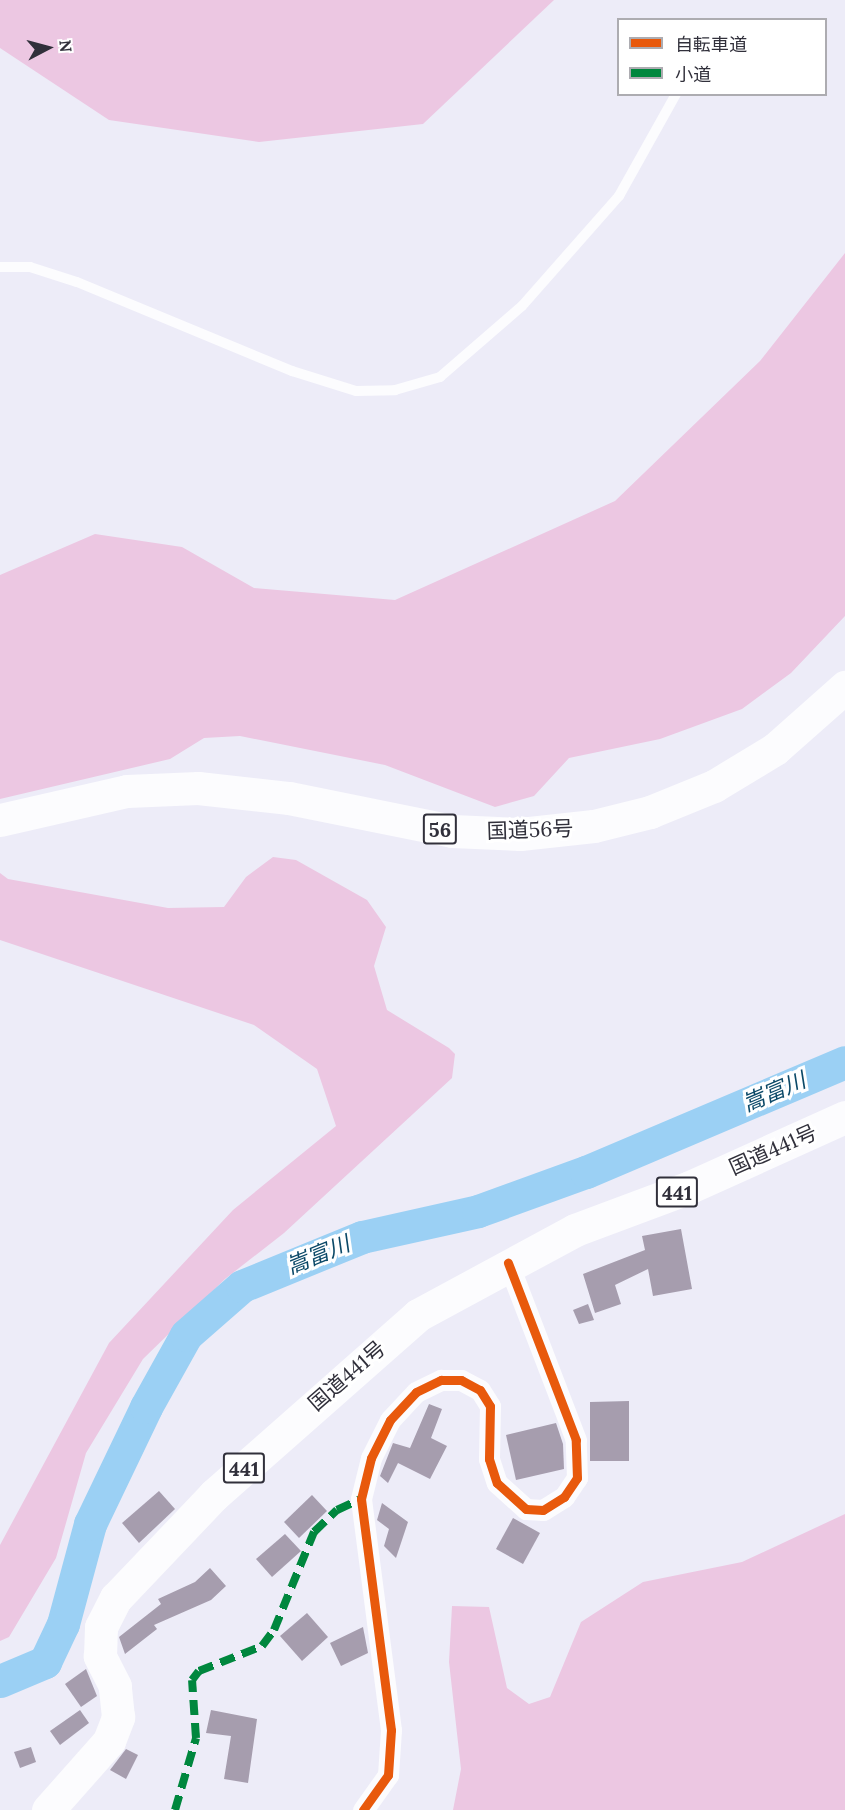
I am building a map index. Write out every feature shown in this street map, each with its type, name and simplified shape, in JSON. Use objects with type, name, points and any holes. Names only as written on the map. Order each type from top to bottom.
[{"type":"highway","name":"国道56号","points":[[0,820],[127,791],[198,788],[289,798],[452,831],[520,834],[594,826],[651,812],[714,786],[775,749],[845,687]]},
{"type":"highway","name":"国道441号","points":[[48,1810],[109,1742],[118,1717],[115,1686],[100,1656],[101,1627],[116,1598],[214,1495],[418,1315],[508,1263],[576,1230],[690,1187],[845,1117]]},
{"type":"street","points":[[363,1810],[388,1775],[391,1730],[362,1499],[371,1458],[390,1420],[416,1392],[441,1380],[461,1380],[480,1390],[490,1406],[489,1459],[497,1483],[526,1509],[543,1510],[564,1497],[577,1478],[576,1440],[508,1263]]},
{"type":"lane","points":[[0,267],[30,267],[77,282],[292,371],[345,388],[395,390],[440,377],[522,306],[619,196],[675,96]]},
{"type":"shaded area","points":[[0,0],[554,0],[423,124],[259,142],[109,120],[0,48]]},
{"type":"shaded area","points":[[845,253],[845,616],[791,673],[742,709],[660,739],[569,758],[534,796],[495,807],[385,765],[240,736],[204,738],[170,759],[0,799],[0,575],[95,534],[182,547],[254,588],[395,600],[615,501],[760,361]]},
{"type":"shaded area","points":[[273,857],[296,860],[367,900],[386,927],[374,966],[387,1010],[455,1054],[452,1078],[284,1233],[225,1279],[143,1359],[86,1453],[56,1558],[9,1637],[0,1641],[0,1545],[109,1343],[233,1210],[336,1126],[317,1069],[254,1025],[0,940],[0,873],[8,879],[168,908],[224,907],[246,877]]},
{"type":"shaded area","points":[[845,1514],[845,1810],[453,1810],[461,1769],[449,1662],[452,1606],[489,1607],[507,1688],[529,1704],[550,1697],[581,1622],[643,1582],[742,1562]]},
{"type":"building","points":[[681,1229],[692,1289],[653,1296],[648,1269],[615,1285],[621,1304],[595,1313],[583,1274],[645,1250],[642,1236]]},
{"type":"building","points":[[588,1304],[594,1320],[579,1324],[573,1310]]},
{"type":"building","points":[[629,1401],[629,1461],[590,1461],[590,1402]]},
{"type":"building","points":[[429,1404],[442,1409],[431,1438],[447,1446],[430,1479],[398,1463],[388,1483],[380,1476],[393,1443],[410,1448]]},
{"type":"building","points":[[556,1423],[563,1444],[564,1469],[516,1480],[506,1435]]},
{"type":"building","points":[[159,1491],[175,1509],[139,1543],[122,1523]]},
{"type":"building","points":[[312,1495],[327,1511],[299,1538],[284,1522]]},
{"type":"building","points":[[382,1503],[408,1522],[396,1558],[384,1546],[389,1529],[377,1520]]},
{"type":"building","points":[[513,1518],[540,1533],[523,1564],[496,1549]]},
{"type":"building","points":[[285,1534],[301,1551],[272,1577],[256,1559]]},
{"type":"building","points":[[210,1568],[226,1586],[211,1600],[154,1625],[157,1629],[125,1654],[119,1637],[161,1604],[158,1599],[195,1582]]},
{"type":"building","points":[[307,1613],[328,1637],[302,1661],[280,1636]]},
{"type":"building","points":[[363,1627],[368,1653],[341,1666],[330,1643]]},
{"type":"building","points":[[86,1669],[97,1696],[81,1707],[65,1684]]},
{"type":"building","points":[[80,1710],[89,1723],[60,1745],[50,1731]]},
{"type":"building","points":[[211,1710],[257,1719],[248,1783],[224,1779],[231,1736],[206,1733]]},
{"type":"building","points":[[31,1747],[36,1762],[20,1768],[14,1752]]},
{"type":"building","points":[[126,1749],[138,1755],[126,1779],[110,1770]]},
{"type":"waterway","name":"嵩富川","points":[[0,1681],[45,1662],[63,1624],[90,1524],[146,1407],[186,1335],[242,1286],[362,1237],[478,1211],[586,1172],[845,1062]]},
{"type":"marked path","points":[[175,1810],[196,1738],[192,1680],[199,1671],[262,1646],[274,1630],[314,1532],[337,1510],[361,1499]]},
{"type":"cycle path","points":[[363,1810],[388,1775],[391,1730],[361,1499],[371,1458],[390,1420],[416,1392],[441,1380],[461,1380],[480,1390],[490,1406],[489,1459],[497,1483],[526,1509],[543,1510],[564,1497],[577,1478],[576,1440],[508,1263]]}]
